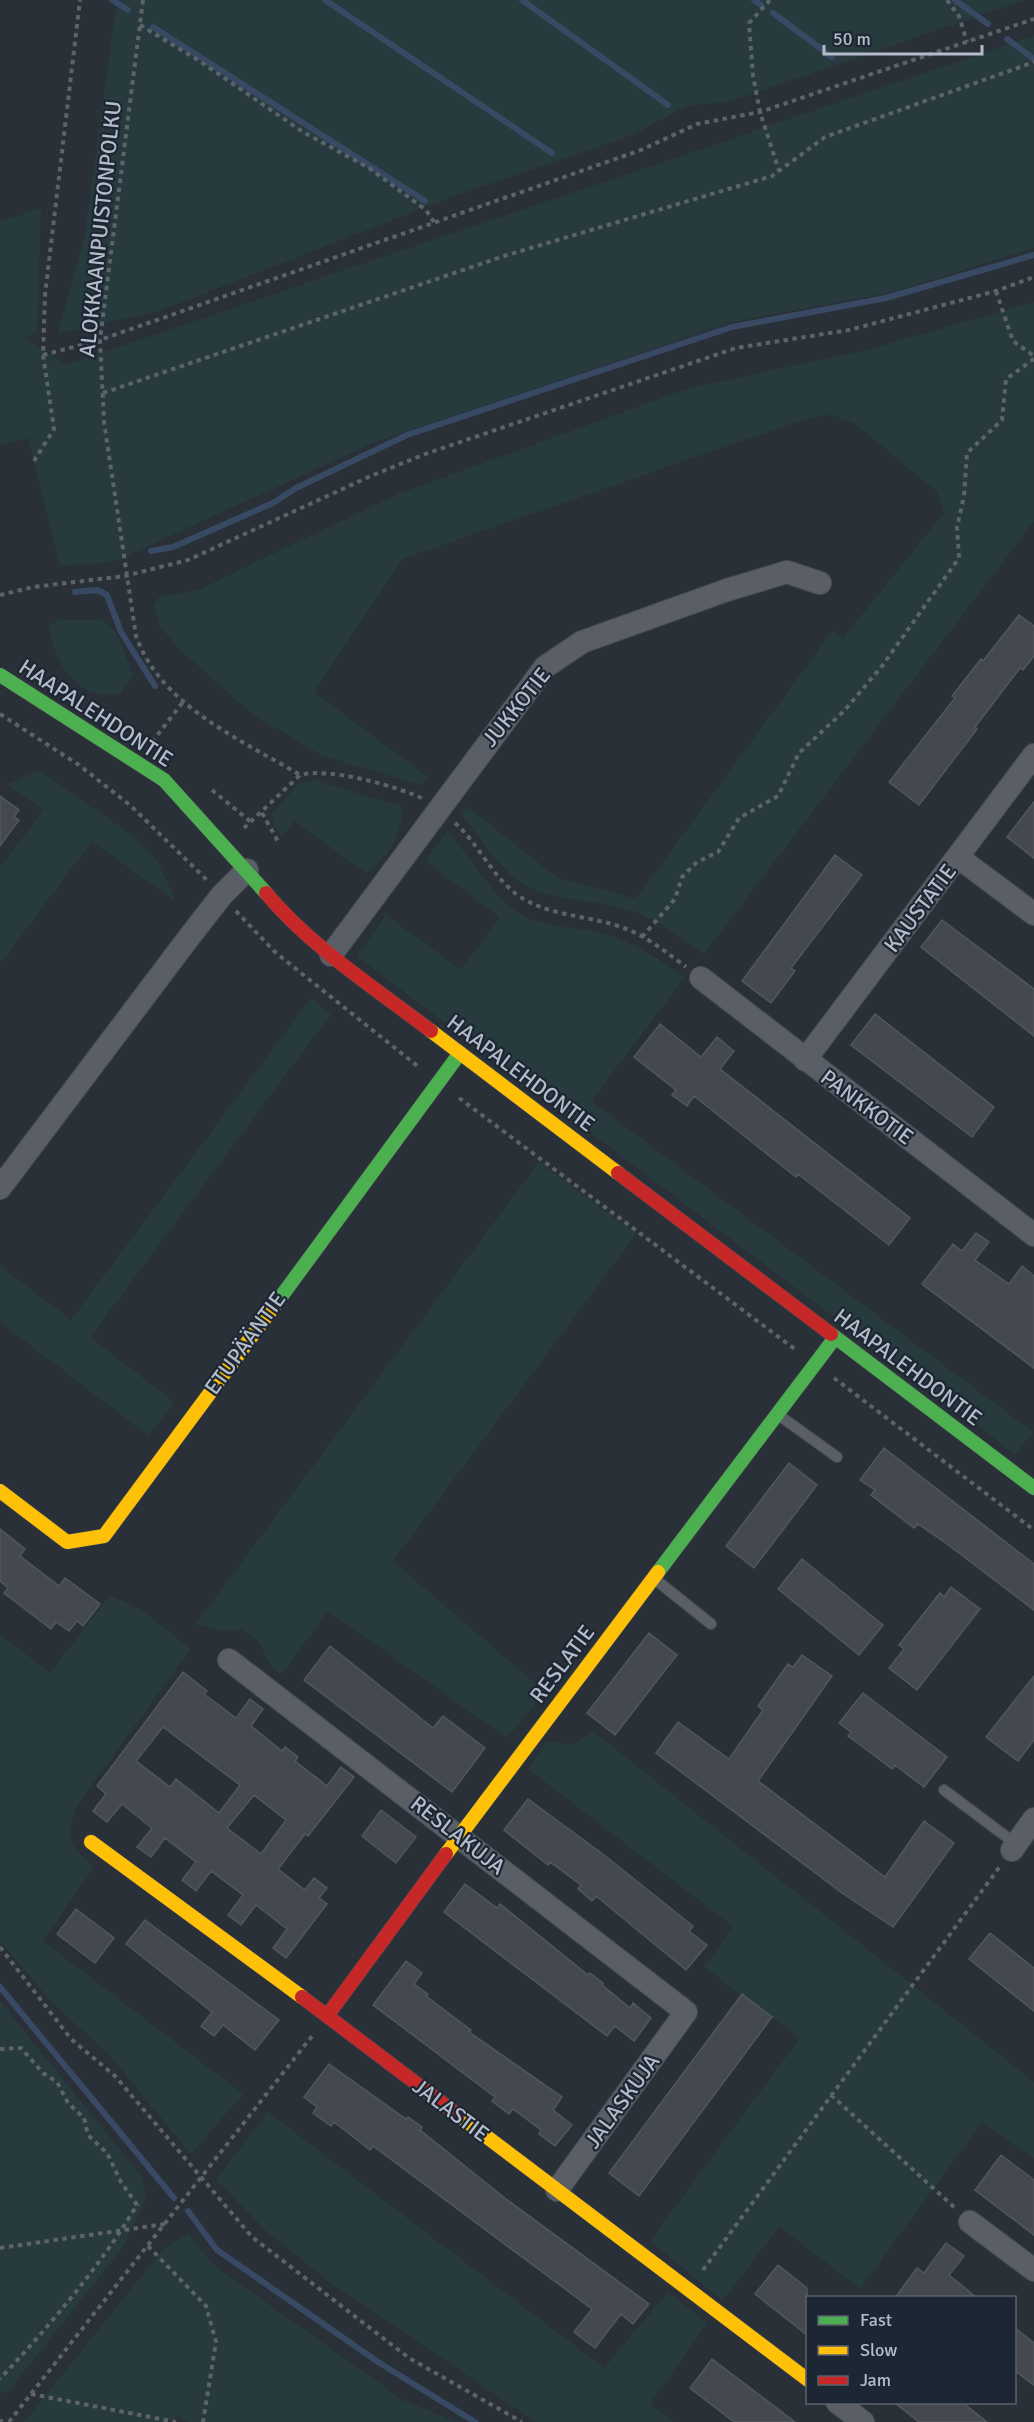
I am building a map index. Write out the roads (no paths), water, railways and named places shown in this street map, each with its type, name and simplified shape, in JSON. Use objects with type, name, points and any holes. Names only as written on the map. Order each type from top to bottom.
[{"type":"street","name":"JUKKOTIE","points":[[331,955],[545,667],[582,642],[727,590],[788,572],[820,583]]},
{"type":"street","name":"HAAPALEHDONTIE","points":[[0,675],[164,780],[225,845],[285,916],[331,955],[834,1339],[1034,1488]]},
{"type":"street","name":"KAUSTATIE","points":[[805,1060],[959,858],[1034,755]]},
{"type":"street","points":[[959,858],[1034,914]]},
{"type":"street","points":[[0,1188],[190,936],[222,895],[247,870]]},
{"type":"street","name":"PANKKOTIE","points":[[701,978],[1034,1235]]},
{"type":"street","name":"ETUPÄÄNTIE","points":[[0,1491],[67,1542],[104,1536],[460,1053]]},
{"type":"street","name":"RESLATIE","points":[[327,2016],[459,1836],[834,1339]]},
{"type":"street","name":"RESLAKUJA","points":[[229,1660],[686,2012]]},
{"type":"street","points":[[1014,1847],[1034,1819]]},
{"type":"street","name":"JALASTIE","points":[[92,1842],[327,2016],[806,2379]]},
{"type":"street","name":"JALASKUJA","points":[[557,2190],[686,2012]]},
{"type":"street","points":[[970,2222],[1034,2270]]},
{"type":"street","points":[[838,2404],[863,2422]]},
{"type":"lane","points":[[777,1414],[837,1457]]},
{"type":"lane","points":[[653,1578],[711,1624]]},
{"type":"lane","points":[[944,1790],[1014,1847]]},
{"type":"waterway","points":[[112,0],[128,10]]},
{"type":"waterway","points":[[325,0],[552,153]]},
{"type":"waterway","points":[[522,0],[668,105]]},
{"type":"waterway","points":[[754,0],[761,5]]},
{"type":"waterway","points":[[955,0],[988,24]]},
{"type":"waterway","points":[[773,13],[832,57]]},
{"type":"waterway","points":[[153,27],[425,201]]},
{"type":"waterway","points":[[1007,39],[1034,59]]},
{"type":"waterway","points":[[151,551],[173,547],[273,503],[296,488],[407,435],[732,327],[886,298],[1034,255]]},
{"type":"waterway","points":[[75,592],[97,590],[107,595],[121,632],[155,686]]},
{"type":"waterway","points":[[0,1987],[174,2198]]},
{"type":"waterway","points":[[188,2211],[217,2250],[378,2362],[475,2422]]}]
